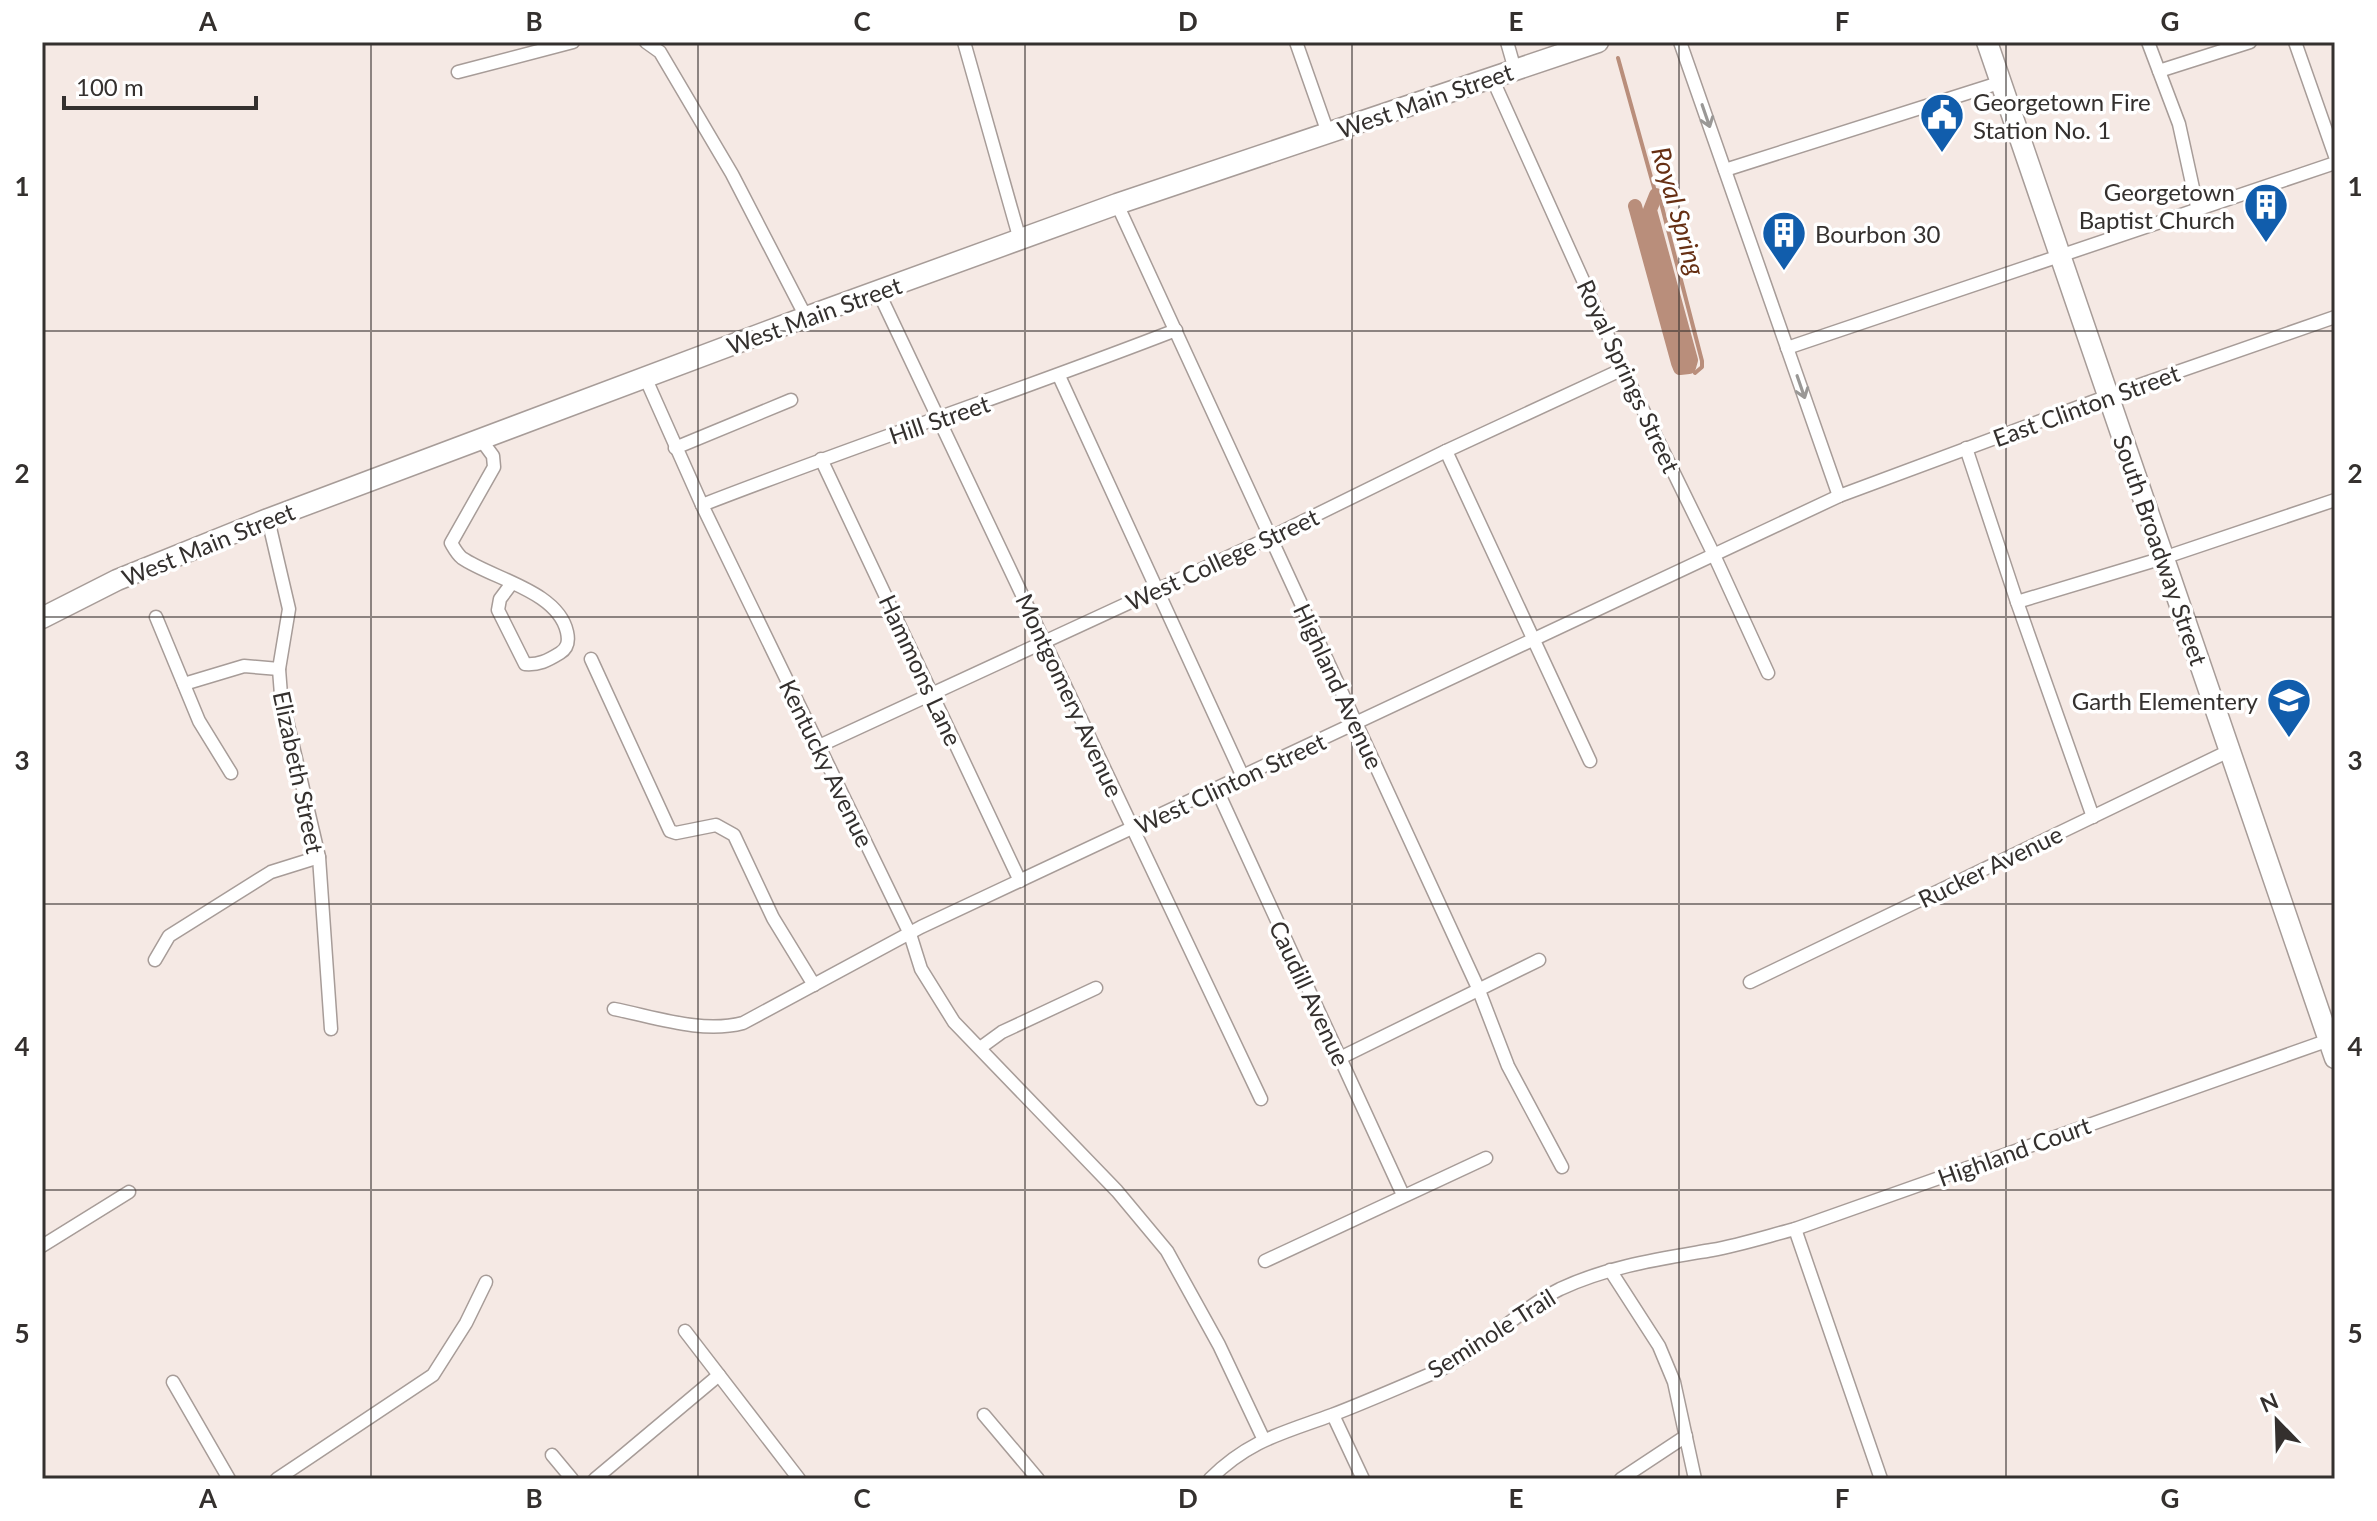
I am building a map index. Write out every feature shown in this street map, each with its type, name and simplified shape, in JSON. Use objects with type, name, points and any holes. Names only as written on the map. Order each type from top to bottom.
[{"type":"main road","name":"West Main Street","points":[[42,618],[117,580],[268,519],[806,317],[1117,204],[1598,42]]},
{"type":"main road","name":"South Broadway Street","points":[[1987,42],[2063,256],[2332,1049]]},
{"type":"street","points":[[458,72],[573,42]]},
{"type":"street","points":[[646,42],[660,52],[732,174],[806,317]]},
{"type":"street","points":[[964,42],[1020,240]]},
{"type":"street","points":[[1296,42],[1328,133]]},
{"type":"street","points":[[1507,42],[1515,70]]},
{"type":"street","points":[[1680,42],[1839,496]]},
{"type":"street","points":[[2148,42],[2179,124],[2198,211]]},
{"type":"street","points":[[2159,71],[2250,42]]},
{"type":"street","points":[[2295,42],[2335,156]]},
{"type":"street","name":"Royal Springs Street","points":[[1492,78],[1623,369],[1768,673]]},
{"type":"street","points":[[1725,170],[2002,82]]},
{"type":"street","points":[[1787,348],[2335,163]]},
{"type":"street","name":"Highland Avenue","points":[[1117,204],[1478,988],[1508,1066],[1562,1167]]},
{"type":"street","name":"Montgomery Avenue","points":[[878,291],[1261,1099]]},
{"type":"street","name":"East Clinton Street","points":[[1839,496],[2108,396],[2335,317]]},
{"type":"street","name":"Hill Street","points":[[702,505],[821,459],[1059,376],[1176,330]]},
{"type":"street","name":"West College Street","points":[[819,746],[1269,538],[1623,369]]},
{"type":"street","points":[[1059,376],[1243,777]]},
{"type":"street","name":"Kentucky Avenue","points":[[645,377],[702,505],[910,934],[921,969],[954,1022],[1117,1191],[1167,1251],[1219,1345],[1263,1438]]},
{"type":"street","points":[[675,448],[791,400]]},
{"type":"street","points":[[482,441],[493,456],[494,467],[451,543],[460,556],[545,600],[558,612],[569,640],[565,651],[538,665],[525,664],[498,610],[500,599],[512,583]]},
{"type":"street","points":[[1966,448],[2093,817]]},
{"type":"street","points":[[1446,451],[1590,761]]},
{"type":"street","name":"Hammons Lane","points":[[821,459],[1020,881]]},
{"type":"street","name":"West Clinton Street","points":[[614,1009],[708,1027],[743,1023],[910,934],[1020,881],[1839,496]]},
{"type":"street","points":[[2017,602],[2163,558],[2335,500]]},
{"type":"street","name":"Elizabeth Street","points":[[268,519],[289,609],[279,669],[283,713],[319,857],[331,1029]]},
{"type":"street","points":[[156,617],[199,721],[231,773]]},
{"type":"street","points":[[591,659],[670,831],[676,833],[716,825],[734,835],[773,918],[814,985]]},
{"type":"street","points":[[184,684],[244,666],[279,669]]},
{"type":"street","name":"Rucker Avenue","points":[[1750,982],[2229,751]]},
{"type":"street","name":"Caudill Avenue","points":[[1217,790],[1403,1195]]},
{"type":"street","points":[[155,960],[169,936],[194,920],[271,872],[319,857]]},
{"type":"street","points":[[1340,1058],[1539,960]]},
{"type":"street","points":[[980,1048],[1002,1032],[1096,988]]},
{"type":"street","name":"Highland Court","points":[[1696,1252],[1795,1229],[2332,1049]]},
{"type":"street","points":[[1265,1261],[1486,1158]]},
{"type":"street","points":[[42,1246],[129,1192]]},
{"type":"street","points":[[1795,1229],[1881,1479]]},
{"type":"street","name":"Seminole Trail","points":[[1210,1479],[1228,1461],[1263,1438],[1333,1415],[1439,1371],[1473,1351],[1557,1291],[1634,1263],[1696,1252]]},
{"type":"street","points":[[1610,1270],[1659,1346],[1674,1382],[1695,1479]]},
{"type":"street","points":[[277,1479],[433,1375],[466,1323],[486,1282]]},
{"type":"street","points":[[685,1331],[799,1479]]},
{"type":"street","points":[[595,1479],[719,1375]]},
{"type":"street","points":[[173,1382],[229,1479]]},
{"type":"street","points":[[984,1415],[1038,1479]]},
{"type":"street","points":[[1333,1415],[1363,1479]]},
{"type":"street","points":[[1621,1479],[1686,1436]]},
{"type":"street","points":[[552,1455],[572,1479]]},
{"type":"waterway","name":"Royal Spring","points":[[1618,58],[1656,195],[1660,199],[1702,361],[1702,367],[1695,373]]},
{"type":"waterway","points":[[1635,206],[1678,363],[1680,368],[1689,367],[1691,360],[1650,210],[1656,195]]},
{"type":"place","name":"Georgetown Fire Station No. 1","points":[[1942,154]]},
{"type":"place","name":"Georgetown Baptist Church","points":[[2266,244]]},
{"type":"place","name":"Bourbon 30","points":[[1784,272]]},
{"type":"place","name":"Garth Elementery","points":[[2289,739]]}]
